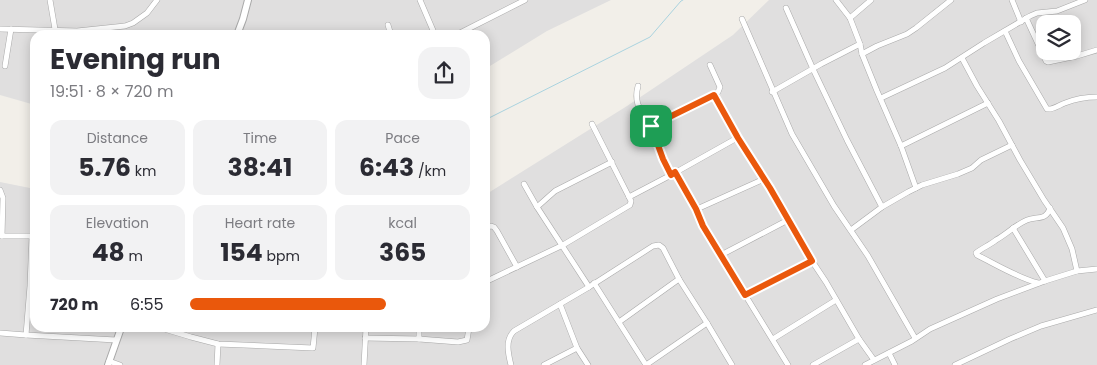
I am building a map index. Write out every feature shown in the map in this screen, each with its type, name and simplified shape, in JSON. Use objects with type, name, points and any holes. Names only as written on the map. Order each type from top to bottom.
[{"type":"street","points":[[55,30],[50,1],[58,0]]},
{"type":"street","points":[[88,30],[125,26],[134,23],[157,0]]},
{"type":"street","points":[[239,30],[244,19],[248,0]]},
{"type":"street","points":[[420,0],[432,30]]},
{"type":"street","points":[[466,30],[526,0]]},
{"type":"street","points":[[836,0],[850,18],[862,54],[901,146],[916,188]]},
{"type":"street","points":[[850,18],[871,0]]},
{"type":"street","points":[[862,54],[907,34],[951,0]]},
{"type":"street","points":[[1012,0],[1046,62],[1097,50]]},
{"type":"street","points":[[881,98],[934,74],[1037,13],[1057,11],[1084,0]]},
{"type":"street","points":[[786,8],[847,140],[882,207]]},
{"type":"street","points":[[742,19],[772,92],[792,134],[816,177],[868,256],[915,338]]},
{"type":"street","points":[[388,25],[390,30]]},
{"type":"street","points":[[0,29],[30,31]]},
{"type":"street","points":[[5,66],[11,29]]},
{"type":"street","points":[[1005,31],[1019,61],[1047,109],[1051,110],[1067,102],[1097,97]]},
{"type":"street","points":[[772,92],[860,44]]},
{"type":"street","points":[[962,58],[1012,146],[1063,228],[1072,249],[1077,271]]},
{"type":"street","points":[[651,126],[718,92],[720,89],[710,65]]},
{"type":"street","points":[[638,86],[636,96],[638,104],[651,126],[663,159],[696,209],[703,226],[788,365]]},
{"type":"street","points":[[714,95],[859,339],[874,360]]},
{"type":"street","points":[[901,146],[988,103]]},
{"type":"street","points":[[490,280],[563,245],[630,204],[629,197],[592,124]]},
{"type":"street","points":[[629,197],[738,138]]},
{"type":"street","points":[[851,230],[882,207],[916,188],[972,168],[981,160],[1012,146]]},
{"type":"street","points":[[537,207],[555,191],[612,162]]},
{"type":"street","points":[[696,209],[764,179]]},
{"type":"street","points":[[524,184],[537,207],[619,322],[646,365],[707,323]]},
{"type":"street","points":[[0,190],[3,198],[1,236],[30,236]]},
{"type":"street","points":[[1038,283],[1020,277],[976,254],[1027,220],[1045,216],[1050,208]]},
{"type":"street","points":[[721,255],[788,220]]},
{"type":"street","points":[[490,226],[494,227],[497,231],[517,266]]},
{"type":"street","points":[[1013,228],[1045,281]]},
{"type":"street","points":[[511,365],[508,343],[514,331],[653,246],[658,245],[663,248],[679,280],[732,365]]},
{"type":"street","points":[[745,295],[812,261]]},
{"type":"street","points":[[865,365],[930,329],[1038,283],[1077,271],[1097,269]]},
{"type":"street","points":[[619,322],[679,280]]},
{"type":"street","points":[[773,339],[836,300]]},
{"type":"street","points":[[560,304],[577,348],[588,365]]},
{"type":"street","points":[[26,335],[30,307]]},
{"type":"street","points":[[955,365],[1041,326],[1097,310]]},
{"type":"street","points":[[119,332],[109,363],[120,365]]},
{"type":"street","points":[[183,332],[203,341],[218,344],[313,348],[315,332]]},
{"type":"street","points":[[364,365],[366,332]]},
{"type":"street","points":[[419,332],[419,339]]},
{"type":"street","points":[[366,338],[463,342],[466,340],[468,332]]},
{"type":"street","points":[[0,333],[116,340]]},
{"type":"street","points":[[813,365],[859,339]]},
{"type":"street","points":[[217,365],[218,344]]},
{"type":"street","points":[[544,365],[577,348]]},
{"type":"street","points":[[889,353],[895,365]]},
{"type":"shaded area","points":[[0,0],[611,0],[547,31],[490,66],[490,30],[30,30],[30,104],[0,95]]},
{"type":"shaded area","points":[[769,0],[1097,0],[1097,365],[0,365],[0,182],[30,188],[30,332],[490,332],[490,192],[627,106],[733,35]]},
{"type":"waterway","points":[[490,117],[650,37],[683,0]]},
{"type":"route","points":[[714,95],[812,261],[745,295],[703,226],[696,209],[675,172],[671,175],[651,126],[714,95]]}]
